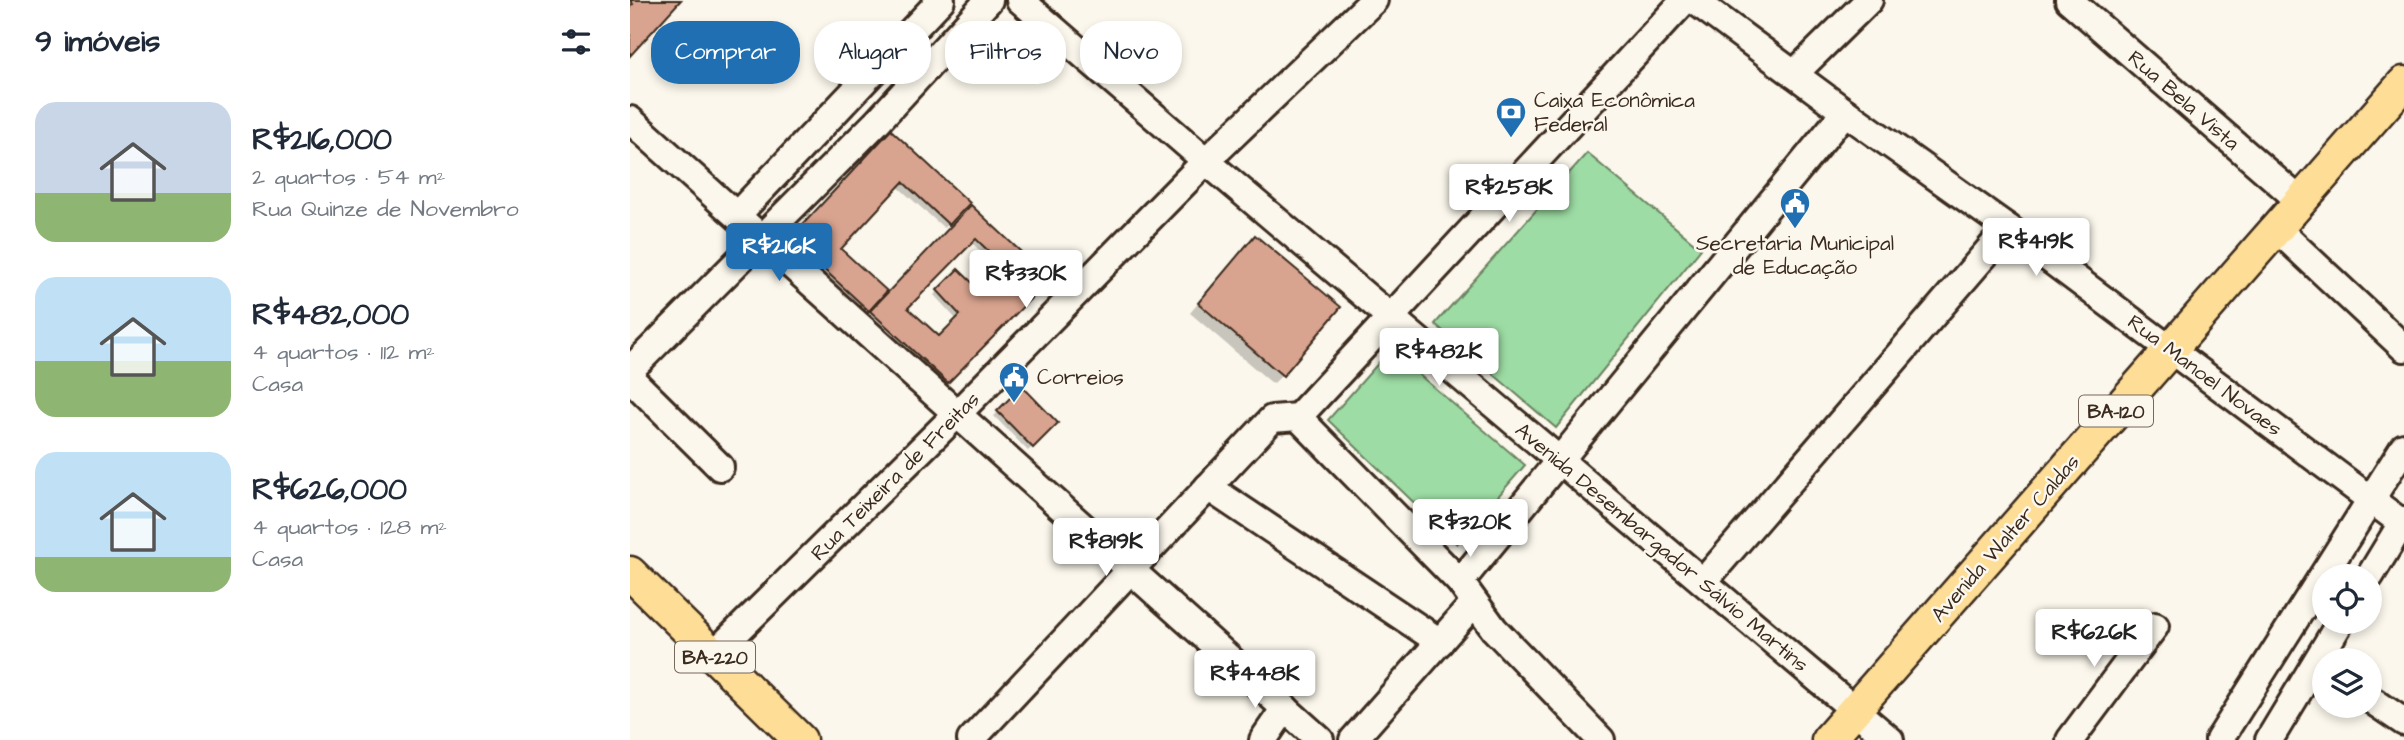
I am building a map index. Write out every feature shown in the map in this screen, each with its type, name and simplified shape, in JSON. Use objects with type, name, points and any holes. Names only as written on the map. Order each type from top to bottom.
[{"type":"main road","name":"Avenida Walter Caldas","points":[[1828,740],[2404,83]]},
{"type":"main road","name":"BA-220","points":[[630,573],[800,740]]},
{"type":"street","points":[[737,214],[849,100],[941,0]]},
{"type":"street","points":[[630,370],[876,123],[989,0]]},
{"type":"street","name":"Avenida Desembargador Sálvio Martins","points":[[1020,0],[1206,161],[1890,740]]},
{"type":"street","name":"Rua Teixeira de Freitas","points":[[713,655],[958,414],[1206,161],[1374,0]]},
{"type":"street","points":[[971,740],[1272,418],[1298,416],[1685,0]]},
{"type":"street","name":"Rua Manoel Novaes","points":[[1694,0],[2171,348],[2403,522]]},
{"type":"street","points":[[1794,74],[1870,0]]},
{"type":"street","name":"Rua Bela Vista","points":[[2068,0],[2299,200]]},
{"type":"street","points":[[849,100],[876,123]]},
{"type":"street","points":[[1353,740],[1440,642],[1467,593],[1560,461],[1845,112]]},
{"type":"street","points":[[630,120],[1320,740]]},
{"type":"street","points":[[1704,581],[2008,228]]},
{"type":"street","points":[[2276,228],[2404,348]]},
{"type":"street","points":[[630,378],[720,467]]},
{"type":"street","points":[[1298,416],[1467,593],[1494,629],[1601,740]]},
{"type":"street","points":[[2219,740],[2404,447]]},
{"type":"street","points":[[1208,487],[1440,642]]},
{"type":"street","points":[[2377,564],[2403,522]]},
{"type":"street","points":[[2070,740],[2155,626]]},
{"type":"street","points":[[2281,640],[2312,661]]},
{"type":"street","points":[[2269,740],[2312,678]]},
{"type":"street","points":[[2382,707],[2404,722]]},
{"type":"street","points":[[1263,740],[1285,708]]},
{"type":"green space","points":[[1587,153],[1701,249],[1556,428],[1435,324]]},
{"type":"green space","points":[[1390,350],[1525,465],[1457,544],[1328,420]]},
{"type":"building","points":[[630,0],[681,0],[662,21],[651,21],[651,33],[630,56],[630,6],[633,4]]},
{"type":"building","points":[[891,130],[970,203],[949,225],[903,182],[841,249],[887,291],[869,311],[790,238]]},
{"type":"building","points":[[971,205],[1050,279],[948,383],[870,311]],"holes":[[[976,239],[1007,269],[982,292],[958,269],[937,290],[960,315],[939,336],[908,308]]]},
{"type":"building","points":[[1255,235],[1341,307],[1283,376],[1198,303]]},
{"type":"building","points":[[1022,386],[1058,423],[1033,448],[997,411]]},
{"type":"place","name":"Caixa Econômica Federal","points":[[1511,139]]},
{"type":"place","name":"Secretaria Municipal de Educação","points":[[1795,230]]},
{"type":"place","name":"Correios","points":[[1014,404]]}]
